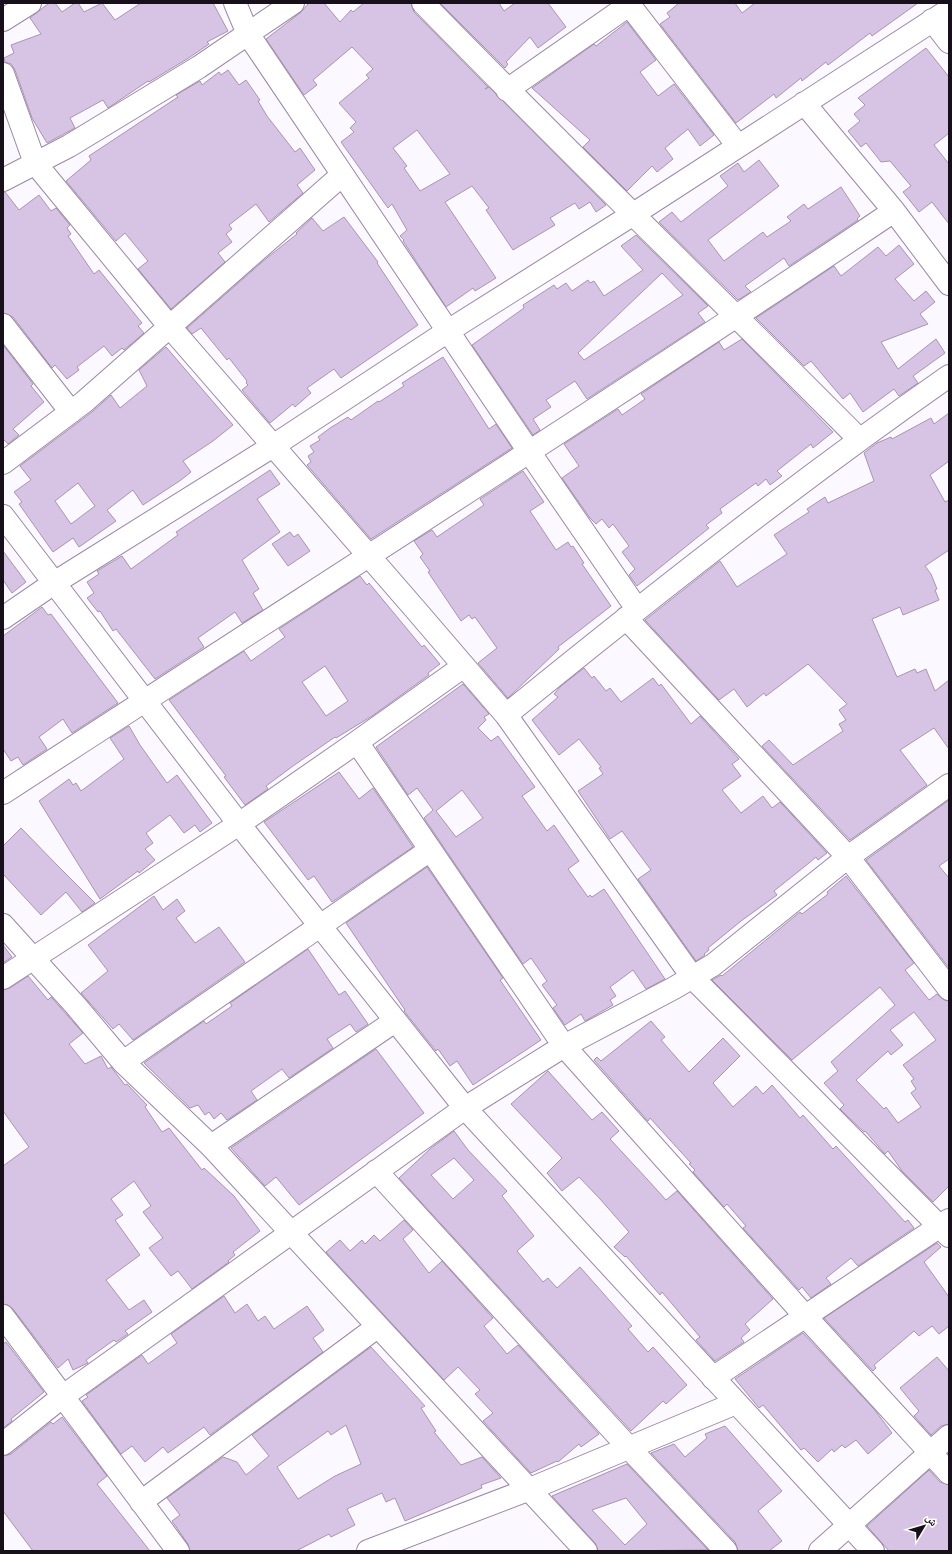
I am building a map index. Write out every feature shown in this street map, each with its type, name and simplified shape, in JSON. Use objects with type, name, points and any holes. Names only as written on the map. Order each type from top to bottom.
[{"type":"street","points":[[3,20],[30,3]]},
{"type":"street","points":[[235,3],[248,34],[530,453],[631,613],[848,857],[949,989]]},
{"type":"street","points":[[3,180],[70,146],[200,67],[293,3]]},
{"type":"street","points":[[423,3],[507,90],[859,439]]},
{"type":"street","points":[[507,90],[630,4],[738,146]]},
{"type":"street","points":[[3,618],[54,583],[273,446],[448,331],[632,215],[941,15],[949,42]]},
{"type":"street","points":[[3,74],[35,163],[170,327],[506,715],[693,978],[946,1228],[713,1378]]},
{"type":"street","points":[[804,103],[894,211],[949,284]]},
{"type":"street","points":[[3,463],[71,412],[342,175]]},
{"type":"street","points":[[3,793],[144,700],[530,453],[737,317],[894,211]]},
{"type":"street","points":[[3,325],[71,412]]},
{"type":"street","points":[[506,715],[631,613],[859,439],[949,376]]},
{"type":"street","points":[[3,516],[239,824],[464,1108],[873,1551]]},
{"type":"street","points":[[3,978],[239,824],[464,666]]},
{"type":"street","points":[[357,742],[564,1046],[806,1317],[949,1473]]},
{"type":"street","points":[[3,1444],[62,1397],[464,1108],[564,1046],[693,978],[729,953],[848,857],[949,785]]},
{"type":"street","points":[[123,1062],[319,925],[430,850]]},
{"type":"street","points":[[3,925],[34,957],[123,1062],[210,1146],[586,1551]]},
{"type":"street","points":[[210,1146],[395,1021]]},
{"type":"street","points":[[376,1171],[630,1449],[726,1551]]},
{"type":"street","points":[[3,1316],[178,1551]]},
{"type":"street","points":[[141,1502],[377,1327]]},
{"type":"street","points":[[368,1551],[398,1546],[736,1403]]},
{"type":"street","points":[[820,1551],[949,1436]]},
{"type":"building","points":[[49,3],[55,3],[62,12],[75,3],[78,3],[84,12],[102,3],[115,20],[141,3],[213,3],[228,31],[207,42],[209,44],[187,59],[149,82],[148,81],[108,108],[103,100],[70,118],[75,128],[47,143],[32,118],[15,70],[11,64],[5,62],[4,58],[14,53],[11,45],[41,34],[30,18]]},
{"type":"building","points":[[309,3],[324,3],[340,22],[351,10],[353,12],[364,3],[411,3],[414,12],[488,87],[485,89],[489,87],[606,205],[596,212],[590,202],[579,209],[575,203],[550,218],[555,225],[513,250],[486,210],[489,208],[472,186],[445,202],[496,278],[475,291],[473,288],[446,307],[400,236],[407,230],[392,204],[388,208],[341,142],[354,132],[350,128],[356,122],[339,103],[369,78],[366,75],[373,69],[352,47],[313,80],[317,85],[304,95],[266,39],[300,13]],"holes":[[[417,130],[450,174],[420,191],[404,168],[407,166],[393,148]]]},
{"type":"building","points":[[440,3],[499,3],[504,11],[515,3],[548,3],[566,27],[538,48],[530,37],[506,62],[508,64],[505,68]]},
{"type":"building","points":[[679,3],[735,3],[742,13],[755,3],[918,3],[872,36],[870,33],[828,65],[826,62],[802,81],[801,78],[776,98],[774,94],[736,123],[660,24],[670,17],[667,13]]},
{"type":"building","points":[[627,22],[656,60],[640,72],[658,96],[674,84],[714,135],[700,146],[688,129],[665,148],[673,159],[657,172],[652,166],[627,191],[583,147],[590,140],[532,88],[594,44],[596,46]]},
{"type":"building","points":[[926,48],[949,77],[949,133],[934,145],[949,164],[949,224],[932,202],[919,212],[903,192],[911,186],[890,161],[881,162],[866,143],[861,147],[848,131],[860,121],[854,114],[865,105],[858,98]]},
{"type":"building","points":[[228,70],[239,85],[246,80],[260,100],[258,101],[267,116],[295,152],[300,148],[315,170],[297,185],[303,193],[269,222],[256,204],[229,225],[232,229],[226,234],[232,242],[218,253],[225,262],[171,309],[138,269],[148,261],[125,233],[116,241],[66,181],[91,160],[89,156],[178,97],[176,95],[200,81],[202,85],[219,72],[221,75]]},
{"type":"building","points":[[759,160],[779,186],[708,240],[724,261],[763,232],[767,237],[791,221],[787,217],[804,204],[808,209],[841,187],[860,216],[857,219],[858,220],[789,266],[784,258],[745,286],[751,292],[738,300],[659,222],[672,212],[681,222],[728,186],[720,176],[738,163],[744,172]]},
{"type":"building","points":[[3,192],[5,192],[19,210],[39,195],[51,211],[56,208],[70,225],[67,228],[71,234],[68,236],[94,274],[99,270],[142,323],[138,326],[144,333],[124,350],[122,348],[112,356],[104,346],[77,367],[79,370],[67,379],[55,365],[52,368],[13,317],[3,313]]},
{"type":"building","points":[[344,217],[378,262],[377,263],[418,325],[341,378],[334,369],[307,388],[311,393],[295,407],[293,404],[270,423],[242,390],[248,385],[246,383],[247,381],[229,358],[227,360],[201,328],[192,334],[187,328],[268,257],[297,234],[296,233],[312,218],[323,231]]},
{"type":"building","points":[[636,235],[708,306],[698,313],[705,322],[587,399],[575,381],[546,400],[551,407],[533,419],[540,430],[533,435],[472,345],[524,308],[523,305],[554,285],[557,289],[566,283],[572,291],[588,280],[590,283],[594,281],[604,296],[643,270],[621,246]],"holes":[[[662,273],[683,295],[584,360],[578,353]]]},
{"type":"building","points":[[899,245],[914,264],[895,279],[914,301],[926,291],[935,302],[920,314],[928,324],[881,342],[898,369],[936,339],[945,353],[913,376],[918,383],[899,396],[894,389],[863,412],[850,393],[843,399],[811,361],[804,366],[756,318],[834,266],[841,276],[878,247],[886,256]]},
{"type":"building","points":[[742,339],[833,432],[813,448],[811,444],[777,471],[782,476],[770,485],[766,479],[758,486],[756,483],[720,509],[722,513],[706,525],[709,528],[637,586],[629,575],[635,569],[622,552],[629,546],[613,524],[609,528],[602,519],[596,524],[590,518],[562,478],[579,466],[564,444],[618,409],[622,415],[645,399],[641,394],[719,342],[724,350]]},
{"type":"building","points":[[3,345],[33,384],[31,386],[44,402],[13,429],[19,435],[8,444],[3,439]]},
{"type":"building","points":[[166,347],[233,425],[213,441],[183,461],[191,472],[181,480],[143,505],[133,490],[107,510],[116,521],[79,547],[73,538],[53,552],[19,504],[22,502],[14,492],[31,480],[20,466],[92,412],[111,395],[120,408],[147,386],[139,370]],"holes":[[[78,483],[95,506],[71,524],[55,501]]]},
{"type":"building","points":[[443,357],[489,429],[496,424],[512,448],[371,539],[307,465],[311,462],[308,456],[314,452],[310,446],[320,440],[318,437],[330,428],[348,417],[351,420],[378,401],[379,402],[404,386],[402,383]]},
{"type":"building","points":[[949,413],[949,461],[930,475],[945,502],[949,500],[949,550],[925,566],[931,574],[937,589],[935,590],[939,600],[903,615],[900,607],[872,619],[897,677],[915,669],[917,673],[926,669],[935,691],[949,680],[949,749],[934,728],[900,750],[927,785],[850,840],[762,746],[769,740],[793,765],[843,731],[839,724],[846,720],[839,710],[847,704],[808,664],[766,696],[764,693],[747,707],[734,689],[719,700],[645,620],[720,561],[737,587],[787,554],[774,535],[809,512],[807,509],[825,497],[828,503],[874,481],[864,453],[877,443],[891,437],[892,439],[931,418],[934,424]]},
{"type":"building","points":[[270,470],[280,484],[257,499],[280,532],[242,560],[259,589],[253,593],[263,610],[242,623],[235,612],[198,638],[204,647],[155,679],[116,629],[113,631],[100,611],[98,612],[87,598],[94,593],[87,582],[99,574],[97,571],[122,556],[131,569],[178,535],[176,532]]},
{"type":"building","points":[[523,471],[544,502],[530,511],[556,550],[568,542],[571,547],[573,546],[584,563],[582,564],[611,606],[558,647],[559,649],[508,698],[478,663],[497,648],[475,617],[472,619],[469,615],[461,621],[428,572],[430,571],[420,557],[423,554],[414,541],[432,530],[437,537],[484,505],[480,499]]},
{"type":"building","points":[[290,532],[294,537],[298,534],[310,551],[288,566],[272,544]]},
{"type":"building","points":[[3,551],[26,582],[12,593],[3,580]]},
{"type":"building","points":[[360,576],[367,585],[369,583],[422,647],[424,645],[440,664],[428,673],[429,675],[372,716],[336,738],[335,737],[293,766],[266,786],[268,789],[245,805],[224,777],[226,776],[169,700],[244,651],[251,661],[285,637],[279,629]],"holes":[[[325,666],[348,701],[326,716],[302,682]]]},
{"type":"building","points":[[42,607],[48,615],[51,614],[118,703],[72,733],[63,719],[39,737],[47,749],[23,765],[18,757],[11,761],[3,749],[3,636]]},
{"type":"building","points":[[584,668],[592,678],[594,676],[606,691],[610,688],[621,702],[653,678],[659,686],[661,684],[691,724],[700,716],[739,759],[732,764],[741,776],[722,790],[741,813],[763,796],[772,808],[780,802],[827,853],[818,860],[816,857],[774,891],[777,895],[741,921],[708,948],[709,950],[704,954],[705,955],[696,961],[638,879],[651,870],[622,831],[610,839],[578,791],[603,774],[599,768],[601,767],[579,739],[559,755],[532,720],[558,697],[554,694],[561,686]]},
{"type":"building","points":[[463,684],[489,714],[484,717],[486,720],[478,728],[491,741],[498,736],[535,787],[522,796],[547,831],[554,825],[579,861],[568,869],[588,897],[590,895],[592,897],[604,889],[665,979],[646,989],[633,970],[610,987],[616,996],[610,1000],[613,1005],[585,1021],[581,1014],[565,1025],[553,1008],[557,1005],[542,985],[547,981],[531,958],[523,964],[424,818],[433,810],[417,788],[408,795],[376,747]],"holes":[[[462,790],[483,818],[456,837],[436,811]]]},
{"type":"building","points":[[129,726],[140,745],[167,783],[177,775],[212,823],[200,832],[195,825],[184,833],[170,815],[146,833],[153,843],[145,849],[155,860],[139,873],[138,871],[100,899],[39,801],[69,779],[73,785],[76,783],[81,791],[124,759],[110,738]]},
{"type":"building","points":[[339,772],[359,799],[373,788],[413,847],[332,902],[314,876],[308,880],[264,822]]},
{"type":"building","points":[[949,800],[949,859],[939,866],[949,878],[949,968],[866,860]]},
{"type":"building","points":[[21,828],[95,903],[82,912],[66,892],[41,915],[3,874],[3,846]]},
{"type":"building","points":[[427,867],[503,978],[500,980],[541,1040],[473,1085],[457,1061],[450,1066],[438,1049],[436,1051],[404,1011],[405,1010],[346,923]]},
{"type":"building","points":[[846,876],[914,963],[905,970],[929,1000],[937,994],[944,1000],[949,1001],[949,1186],[933,1202],[902,1171],[888,1151],[885,1154],[865,1131],[864,1132],[840,1109],[844,1105],[824,1083],[838,1071],[831,1062],[895,1005],[880,987],[792,1060],[712,980],[721,975],[722,976],[800,912],[802,914],[828,894],[827,892]],"holes":[[[914,1012],[936,1040],[903,1065],[914,1079],[911,1081],[916,1089],[911,1093],[921,1107],[898,1123],[886,1107],[884,1109],[856,1080],[888,1051],[891,1055],[903,1045],[890,1030]]]},
{"type":"building","points":[[154,896],[163,910],[177,899],[185,911],[176,918],[195,943],[219,927],[245,962],[133,1040],[119,1024],[113,1029],[81,993],[108,971],[88,945]]},
{"type":"building","points":[[3,945],[12,957],[3,963]]},
{"type":"building","points":[[308,949],[339,995],[345,991],[368,1024],[356,1032],[350,1024],[327,1039],[333,1048],[289,1078],[282,1069],[251,1091],[257,1100],[227,1120],[221,1113],[214,1119],[209,1112],[205,1115],[198,1105],[190,1108],[144,1063],[204,1021],[206,1024],[232,1006],[230,1003]]},
{"type":"building","points":[[28,976],[48,1000],[51,997],[83,1033],[69,1044],[85,1064],[101,1056],[108,1069],[111,1067],[125,1085],[127,1084],[147,1105],[145,1107],[162,1132],[169,1128],[202,1170],[204,1168],[234,1196],[260,1231],[233,1252],[235,1255],[228,1261],[229,1262],[192,1289],[178,1271],[171,1276],[149,1248],[163,1238],[143,1212],[151,1206],[134,1181],[111,1199],[123,1215],[115,1220],[140,1255],[106,1280],[129,1310],[144,1300],[152,1312],[125,1331],[128,1334],[116,1342],[114,1340],[86,1360],[88,1363],[73,1370],[68,1359],[58,1368],[13,1309],[8,1305],[3,1304],[3,1166],[29,1147],[3,1111],[3,990],[10,988]]},
{"type":"building","points":[[651,1021],[665,1037],[661,1040],[689,1072],[723,1038],[740,1056],[713,1083],[733,1107],[756,1086],[763,1094],[772,1085],[800,1118],[803,1115],[833,1149],[836,1146],[905,1222],[908,1220],[914,1228],[858,1266],[851,1258],[826,1278],[831,1284],[811,1298],[802,1287],[799,1290],[743,1228],[746,1226],[727,1204],[724,1207],[693,1172],[695,1170],[689,1164],[691,1163],[650,1118],[648,1121],[594,1060],[597,1057],[601,1061]]},
{"type":"building","points":[[376,1049],[424,1113],[299,1205],[276,1177],[265,1186],[231,1148]]},
{"type":"building","points":[[548,1071],[592,1120],[602,1112],[619,1131],[610,1139],[666,1200],[677,1191],[773,1299],[745,1324],[750,1330],[741,1338],[744,1342],[715,1361],[696,1340],[700,1337],[662,1292],[660,1295],[626,1256],[625,1257],[614,1247],[629,1232],[600,1199],[579,1177],[562,1191],[547,1173],[562,1158],[511,1104]]},
{"type":"building","points":[[454,1131],[468,1150],[507,1191],[502,1196],[534,1236],[517,1251],[543,1282],[548,1278],[557,1288],[580,1267],[632,1326],[628,1329],[648,1352],[653,1347],[687,1385],[666,1404],[663,1401],[631,1431],[399,1178],[430,1149]],"holes":[[[454,1158],[474,1180],[453,1199],[431,1175]]]},
{"type":"building","points":[[404,1220],[413,1230],[403,1239],[429,1273],[442,1261],[493,1318],[484,1326],[507,1354],[518,1345],[599,1434],[581,1447],[579,1444],[558,1462],[557,1461],[531,1473],[483,1421],[493,1413],[475,1394],[480,1390],[458,1367],[444,1380],[326,1252],[340,1240],[350,1251],[362,1240],[365,1244],[374,1235],[380,1241]]},
{"type":"building","points":[[937,1243],[941,1247],[924,1262],[949,1297],[949,1326],[939,1334],[932,1326],[919,1336],[914,1331],[874,1365],[876,1368],[873,1371],[824,1318]]},
{"type":"building","points":[[224,1296],[235,1313],[247,1304],[258,1321],[265,1316],[274,1329],[307,1306],[324,1330],[313,1338],[323,1352],[210,1435],[204,1427],[168,1453],[163,1447],[145,1462],[132,1446],[121,1454],[82,1401],[88,1397],[86,1395],[142,1355],[148,1364],[177,1343],[171,1334]]},
{"type":"building","points":[[803,1333],[874,1409],[892,1433],[868,1454],[856,1440],[845,1448],[842,1445],[834,1452],[832,1449],[818,1462],[804,1448],[801,1450],[763,1405],[759,1408],[735,1379]]},
{"type":"building","points":[[6,1342],[44,1392],[11,1419],[12,1421],[3,1428],[3,1344]]},
{"type":"building","points":[[371,1347],[425,1406],[421,1408],[436,1431],[434,1432],[461,1465],[482,1457],[501,1478],[481,1485],[482,1488],[405,1521],[395,1498],[386,1502],[382,1493],[347,1509],[355,1525],[331,1537],[329,1534],[296,1551],[190,1551],[188,1544],[172,1521],[180,1515],[167,1498],[223,1457],[237,1462],[246,1475],[269,1456],[252,1435]],"holes":[[[346,1425],[361,1464],[335,1476],[298,1499],[277,1467],[328,1431],[331,1435]]]},
{"type":"building","points":[[937,1357],[949,1371],[949,1424],[941,1426],[931,1435],[914,1416],[919,1411],[900,1388]]},
{"type":"building","points":[[62,1417],[107,1476],[97,1484],[150,1551],[33,1551],[3,1511],[3,1456],[11,1454],[51,1422],[53,1424]]},
{"type":"building","points":[[725,1426],[782,1491],[758,1511],[782,1541],[769,1551],[738,1551],[735,1542],[651,1453],[674,1444],[685,1457],[707,1438],[705,1434]]},
{"type":"building","points":[[627,1464],[708,1550],[598,1551],[595,1543],[552,1496]],"holes":[[[626,1498],[647,1524],[625,1545],[592,1510]]]},
{"type":"building","points":[[929,1470],[940,1482],[949,1485],[949,1551],[889,1551],[867,1526]]}]
